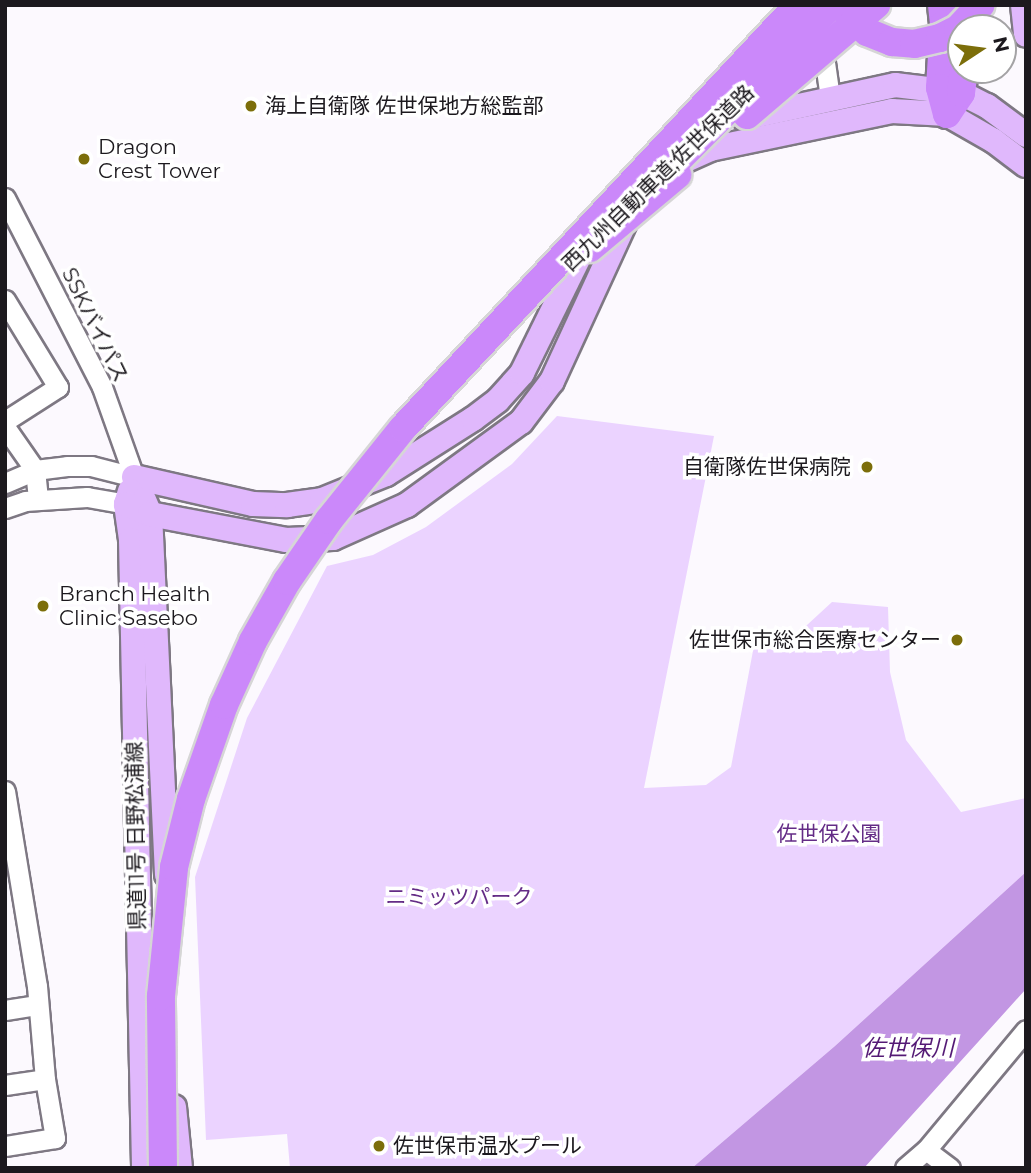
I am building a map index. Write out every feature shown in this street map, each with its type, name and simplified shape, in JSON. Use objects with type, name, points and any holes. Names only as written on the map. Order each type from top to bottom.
[{"type":"highway","points":[[624,190],[781,5]]},
{"type":"highway","name":"西九州自動車道;佐世保道路","points":[[163,1168],[160,1064],[166,931],[174,867],[191,799],[223,705],[280,593],[329,520],[403,428],[798,5]]},
{"type":"highway","name":"西九州自動車道;佐世保道路","points":[[478,346],[573,261],[832,5]]},
{"type":"highway","points":[[842,5],[851,19],[867,32],[892,42],[914,44],[940,38],[958,29],[980,5]]},
{"type":"highway","points":[[573,261],[876,5]]},
{"type":"highway","points":[[942,5],[953,91]]},
{"type":"main road","points":[[1023,5],[1026,35]]},
{"type":"main road","points":[[134,477],[253,504],[287,505],[322,500],[386,474],[498,400],[522,373],[611,192],[623,176],[664,148],[704,128],[895,85],[953,91],[987,106],[1026,135]]},
{"type":"main road","points":[[953,91],[994,141],[1026,165]]},
{"type":"main road","points":[[126,504],[150,514],[286,540],[333,538],[397,510],[482,453],[521,422],[552,381],[634,204],[645,189],[675,166],[710,149],[892,111],[953,91]]},
{"type":"main road","name":"県道11号 日野松浦線","points":[[134,477],[150,514],[166,847],[173,1094],[180,1168]]},
{"type":"main road","name":"県道11号 日野松浦線","points":[[134,477],[126,504],[131,540],[144,1168]]},
{"type":"street","points":[[817,5],[830,98]]},
{"type":"street","name":"SSKバイパス","points":[[5,198],[102,387],[134,477]]},
{"type":"street","points":[[5,300],[58,387],[5,424],[35,470],[38,500]]},
{"type":"street","points":[[5,483],[35,470],[91,466],[134,477]]},
{"type":"street","points":[[5,508],[38,500],[87,497],[126,504]]},
{"type":"street","points":[[5,791],[13,876],[38,1005],[45,1079],[55,1138],[5,1146]]},
{"type":"street","points":[[5,1010],[38,1005]]},
{"type":"street","points":[[905,1168],[926,1150],[1026,1030]]},
{"type":"street","points":[[5,1085],[45,1079]]},
{"type":"street","points":[[926,1150],[950,1168]]},
{"type":"green space","name":"ニミッツパーク","points":[[557,416],[714,436],[644,788],[706,785],[731,767],[756,635],[794,637],[832,602],[888,607],[890,672],[906,740],[961,812],[1026,798],[1026,872],[835,1046],[692,1168],[290,1168],[287,1134],[206,1140],[195,877],[247,718],[327,566],[373,555],[426,527],[512,464]]},
{"type":"water","name":"佐世保川","points":[[1026,872],[1026,989],[864,1168],[692,1168],[835,1046]]},
{"type":"place","name":"海上自衛隊 佐世保地方総監部","points":[[251,106]]},
{"type":"place","name":"Dragon Crest Tower","points":[[84,159]]},
{"type":"place","name":"自衛隊佐世保病院","points":[[867,467]]},
{"type":"place","name":"Branch Health Clinic Sasebo","points":[[43,606]]},
{"type":"place","name":"佐世保市総合医療センター","points":[[957,640]]},
{"type":"place","name":"佐世保市温水プール","points":[[379,1146]]},
{"type":"park label","name":"佐世保公園","points":[[829,834]]}]
